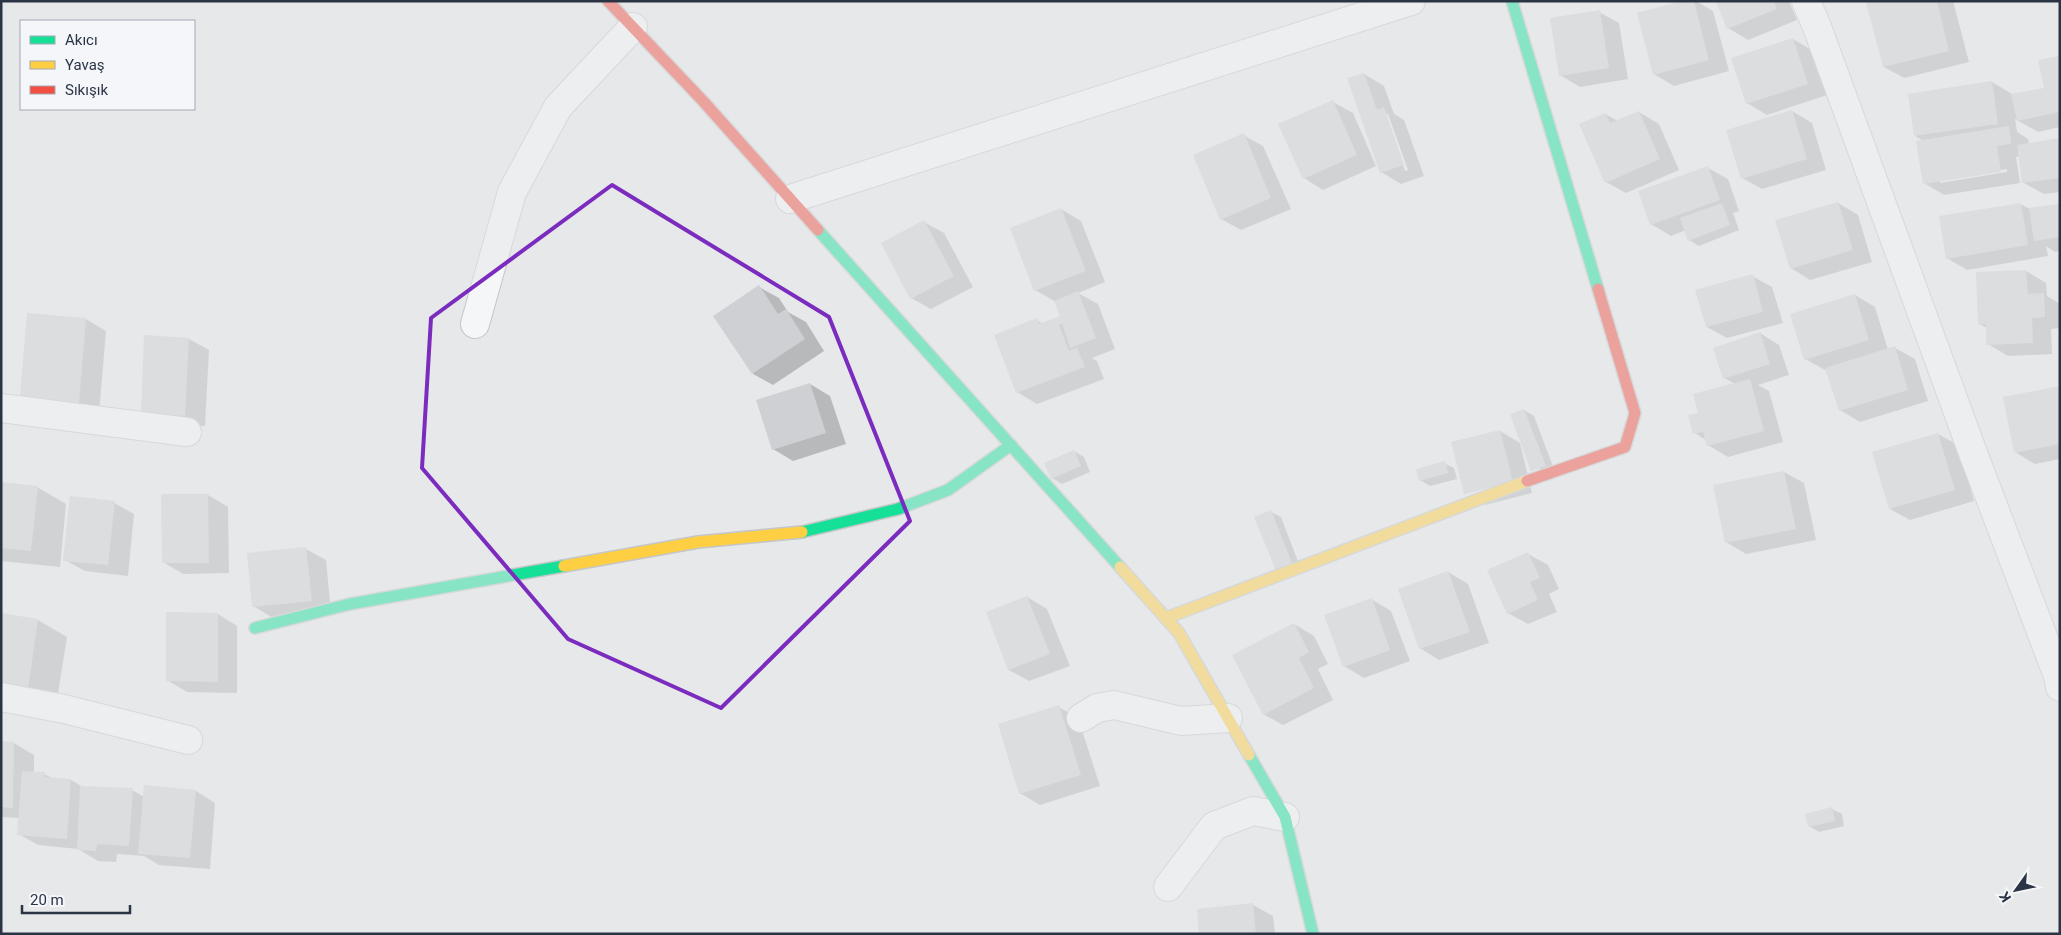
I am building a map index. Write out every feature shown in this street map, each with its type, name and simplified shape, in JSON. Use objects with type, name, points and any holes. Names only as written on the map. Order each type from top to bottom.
[{"type":"street","points":[[608,1],[703,101],[1179,633],[1285,817],[1313,934]]},
{"type":"street","points":[[790,199],[1411,1]]},
{"type":"street","points":[[1166,618],[1514,485],[1626,447],[1635,413],[1512,1]]},
{"type":"street","points":[[1806,1],[1821,36],[1973,452],[2058,676],[2060,687]]},
{"type":"street","points":[[475,324],[512,192],[558,107],[633,27]]},
{"type":"street","points":[[1,408],[187,432]]},
{"type":"street","points":[[255,628],[350,604],[698,542],[792,534],[898,508],[948,490],[1011,445]]},
{"type":"street","points":[[1,698],[64,709],[188,740]]},
{"type":"street","points":[[1081,718],[1097,708],[1114,705],[1181,721],[1228,718]]},
{"type":"street","points":[[1168,887],[1214,826],[1253,811],[1285,817]]},
{"type":"highlighted area","points":[[612,185],[829,317],[910,521],[721,708],[568,639],[422,468],[431,318]]},
{"type":"building","points":[[1681,1],[1694,1],[1709,60],[1653,75],[1637,13]]},
{"type":"building","points":[[1716,1],[1774,1],[1777,9],[1727,29]]},
{"type":"building","points":[[1937,1],[1949,51],[1883,67],[1866,2]]},
{"type":"building","points":[[1600,10],[1609,68],[1559,76],[1550,18]]},
{"type":"building","points":[[1793,38],[1808,84],[1746,104],[1731,58]]},
{"type":"building","points":[[2060,56],[2060,112],[2017,121],[2011,94],[2044,88],[2038,60]]},
{"type":"building","points":[[1364,73],[1377,110],[1384,107],[1404,165],[1380,173],[1347,78]]},
{"type":"building","points":[[1992,81],[1998,124],[1914,136],[1908,94]]},
{"type":"building","points":[[1333,100],[1357,155],[1303,179],[1278,124]]},
{"type":"building","points":[[1792,110],[1807,159],[1741,179],[1726,130]]},
{"type":"building","points":[[1639,111],[1660,159],[1605,183],[1579,124],[1605,113],[1610,123]]},
{"type":"building","points":[[2009,126],[2011,144],[1997,146],[2001,172],[1923,184],[1916,141]]},
{"type":"building","points":[[1244,133],[1271,198],[1220,220],[1193,155]]},
{"type":"building","points":[[2060,138],[2060,178],[2022,183],[2017,145]]},
{"type":"building","points":[[1708,166],[1720,200],[1650,225],[1638,191]]},
{"type":"building","points":[[1838,202],[1853,250],[1790,269],[1775,220]]},
{"type":"building","points":[[1722,203],[1730,225],[1688,241],[1680,218]]},
{"type":"building","points":[[2021,203],[2028,245],[1946,259],[1939,216]]},
{"type":"building","points":[[2060,204],[2060,237],[2034,241],[2029,208]]},
{"type":"building","points":[[1061,208],[1086,271],[1034,291],[1010,228]]},
{"type":"building","points":[[924,220],[954,276],[910,299],[881,243]]},
{"type":"building","points":[[2026,270],[2028,294],[2044,293],[2045,317],[2032,318],[2033,343],[1986,345],[1986,324],[1978,325],[1976,272]]},
{"type":"building","points":[[1753,274],[1763,312],[1706,327],[1695,290]]},
{"type":"building","points":[[759,285],[778,314],[786,309],[805,339],[752,374],[713,316]]},
{"type":"building","points":[[1078,291],[1096,338],[1070,348],[1062,323],[1059,325],[1069,351],[1077,348],[1085,367],[1016,393],[994,335],[1037,318],[1039,324],[1060,316],[1054,301]]},
{"type":"building","points":[[1855,294],[1869,340],[1804,360],[1790,314]]},
{"type":"building","points":[[27,313],[86,318],[79,403],[20,397]]},
{"type":"building","points":[[1760,332],[1770,364],[1723,379],[1713,348]]},
{"type":"building","points":[[144,335],[189,338],[185,416],[141,413]]},
{"type":"building","points":[[1895,346],[1908,390],[1839,411],[1825,368]]},
{"type":"building","points":[[1750,379],[1764,431],[1707,446],[1703,432],[1693,434],[1688,415],[1698,413],[1693,394]]},
{"type":"building","points":[[810,383],[826,433],[772,450],[756,400]]},
{"type":"building","points":[[2060,386],[2060,444],[2014,453],[2003,397]]},
{"type":"building","points":[[1524,409],[1546,466],[1531,471],[1510,414]]},
{"type":"building","points":[[1500,430],[1513,482],[1464,494],[1451,442]]},
{"type":"building","points":[[1938,433],[1955,490],[1889,509],[1872,452]]},
{"type":"building","points":[[1074,450],[1081,466],[1051,479],[1044,463]]},
{"type":"building","points":[[1445,461],[1448,473],[1419,481],[1416,469]]},
{"type":"building","points":[[1784,471],[1796,529],[1725,543],[1713,485]]},
{"type":"building","points":[[1,482],[38,486],[31,551],[1,548]]},
{"type":"building","points":[[161,494],[208,494],[209,563],[162,563]]},
{"type":"building","points":[[70,496],[115,501],[108,565],[63,561]]},
{"type":"building","points":[[1271,510],[1293,566],[1277,573],[1254,517]]},
{"type":"building","points":[[306,547],[312,601],[252,607],[247,553]]},
{"type":"building","points":[[1528,552],[1540,578],[1530,582],[1538,600],[1507,614],[1487,570]]},
{"type":"building","points":[[1448,571],[1470,632],[1419,649],[1398,589]]},
{"type":"building","points":[[1027,596],[1050,654],[1008,670],[986,612]]},
{"type":"building","points":[[1372,598],[1390,650],[1343,667],[1324,615]]},
{"type":"building","points":[[166,612],[218,613],[218,682],[166,681]]},
{"type":"building","points":[[1,613],[38,619],[28,690],[1,686]]},
{"type":"building","points":[[1294,623],[1309,652],[1299,658],[1314,688],[1263,715],[1232,655]]},
{"type":"building","points":[[1059,705],[1081,775],[1019,794],[998,724]]},
{"type":"building","points":[[1,741],[14,742],[13,808],[1,807]]},
{"type":"building","points":[[22,771],[45,772],[44,777],[71,779],[67,839],[17,835]]},
{"type":"building","points":[[144,785],[196,790],[190,858],[138,854]]},
{"type":"building","points":[[80,786],[133,788],[129,846],[97,844],[96,851],[77,850]]},
{"type":"building","points":[[1832,807],[1835,821],[1808,827],[1805,814]]},
{"type":"building","points":[[1253,903],[1256,934],[1199,934],[1197,909]]},
{"type":"traffic: fast","points":[[1512,1],[1598,289]]},
{"type":"traffic: fast","points":[[818,230],[1120,567]]},
{"type":"traffic: fast","points":[[802,532],[898,509],[948,490],[1011,445]]},
{"type":"traffic: fast","points":[[255,628],[350,604],[564,566]]},
{"type":"traffic: fast","points":[[1249,755],[1285,817],[1313,934]]},
{"type":"traffic: slow","points":[[1166,618],[1527,481]]},
{"type":"traffic: slow","points":[[564,566],[698,542],[802,532]]},
{"type":"traffic: slow","points":[[1120,567],[1179,633],[1249,755]]},
{"type":"traffic: jam","points":[[608,1],[703,101],[818,230]]},
{"type":"traffic: jam","points":[[1527,481],[1625,447],[1635,413],[1598,289]]}]
